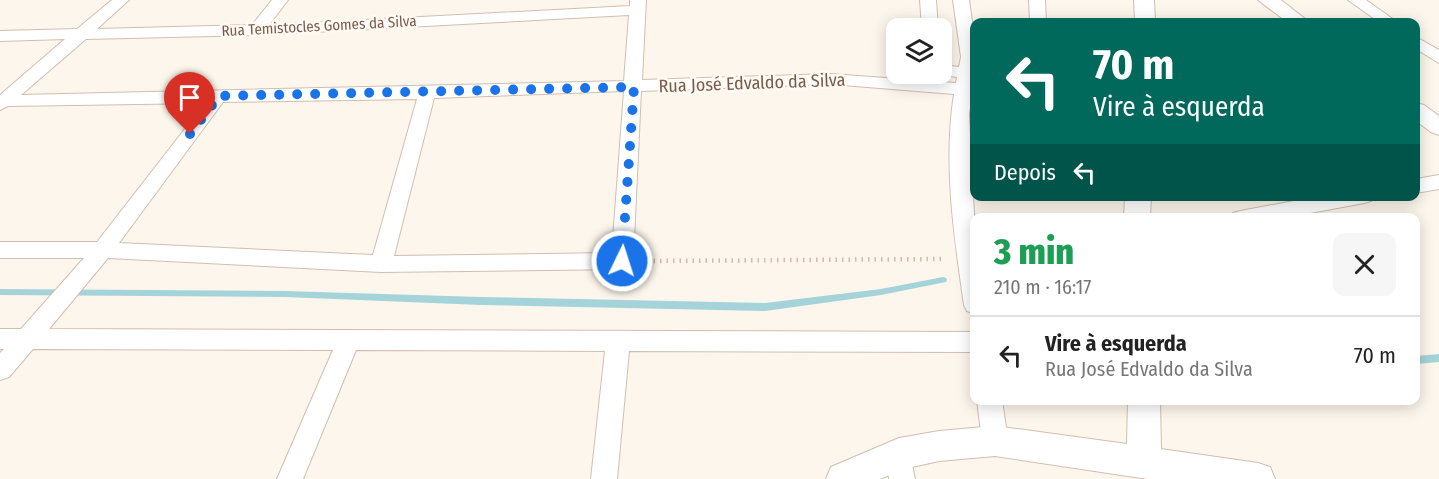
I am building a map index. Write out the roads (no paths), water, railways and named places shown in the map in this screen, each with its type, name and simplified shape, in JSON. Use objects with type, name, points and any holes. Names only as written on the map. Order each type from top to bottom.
[{"type":"street","points":[[1,102],[121,0]]},
{"type":"street","points":[[257,30],[280,0]]},
{"type":"street","points":[[928,0],[929,18]]},
{"type":"street","points":[[961,0],[969,57],[956,78],[960,114],[962,216],[970,272]]},
{"type":"street","points":[[1037,0],[1038,18]]},
{"type":"street","points":[[1144,0],[1145,18]]},
{"type":"street","points":[[1268,0],[1293,18]]},
{"type":"street","points":[[1356,0],[1383,18]]},
{"type":"street","points":[[0,250],[100,250],[381,264],[622,261],[638,5]]},
{"type":"street","name":"Rua Temistocles Gomes da Silva","points":[[0,36],[257,30],[638,5]]},
{"type":"street","points":[[1420,45],[1439,58]]},
{"type":"street","name":"Rua José Edvaldo da Silva","points":[[1,102],[427,93],[830,79],[956,78]]},
{"type":"street","points":[[381,264],[427,93]]},
{"type":"street","points":[[0,370],[85,273],[100,250],[219,96]]},
{"type":"street","points":[[1420,113],[1439,127]]},
{"type":"street","points":[[1420,185],[1439,182]]},
{"type":"street","points":[[1268,213],[1336,201]]},
{"type":"street","points":[[0,339],[25,341],[349,339],[618,343],[970,342]]},
{"type":"street","points":[[290,479],[349,339]]},
{"type":"street","points":[[604,479],[618,343]]},
{"type":"street","points":[[990,405],[995,441]]},
{"type":"street","points":[[1144,405],[1144,470]]},
{"type":"street","points":[[843,479],[901,467],[939,446],[995,441],[1144,470],[1257,479]]},
{"type":"waterway","points":[[0,292],[285,294],[765,307],[881,292],[943,280]]},
{"type":"waterway","points":[[1420,360],[1439,358]]}]
